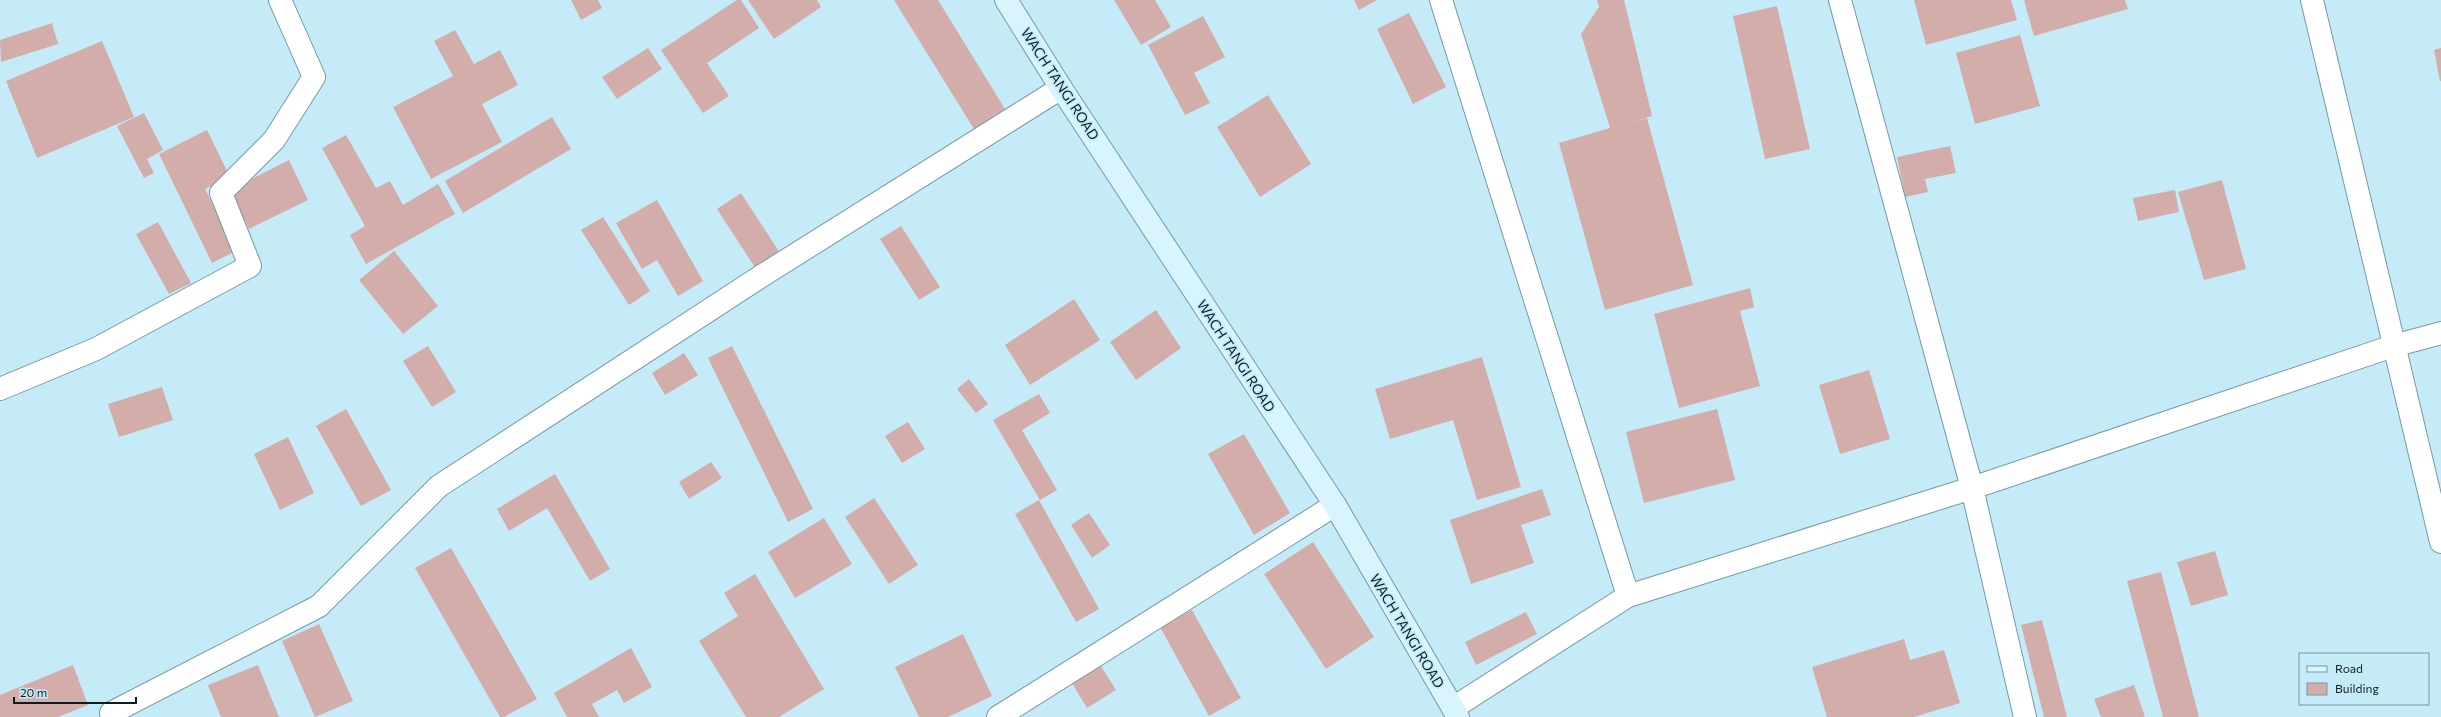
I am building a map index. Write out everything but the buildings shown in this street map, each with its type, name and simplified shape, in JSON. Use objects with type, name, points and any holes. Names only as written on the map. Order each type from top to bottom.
[{"type":"main road","name":"WACH TANGI ROAD","points":[[1006,0],[1061,88],[1334,505],[1455,713]]},
{"type":"street","points":[[0,389],[96,349],[250,266],[221,193],[274,140],[314,77],[280,0]]},
{"type":"street","points":[[1441,0],[1628,596]]},
{"type":"street","points":[[1840,0],[1972,488],[2025,717]]},
{"type":"street","points":[[2312,0],[2393,346],[2441,542]]},
{"type":"street","points":[[109,716],[319,606],[439,486],[763,275],[1061,88]]},
{"type":"street","points":[[1455,713],[1628,596],[1972,488],[2393,346],[2441,333]]},
{"type":"street","points":[[998,717],[1334,505]]}]
